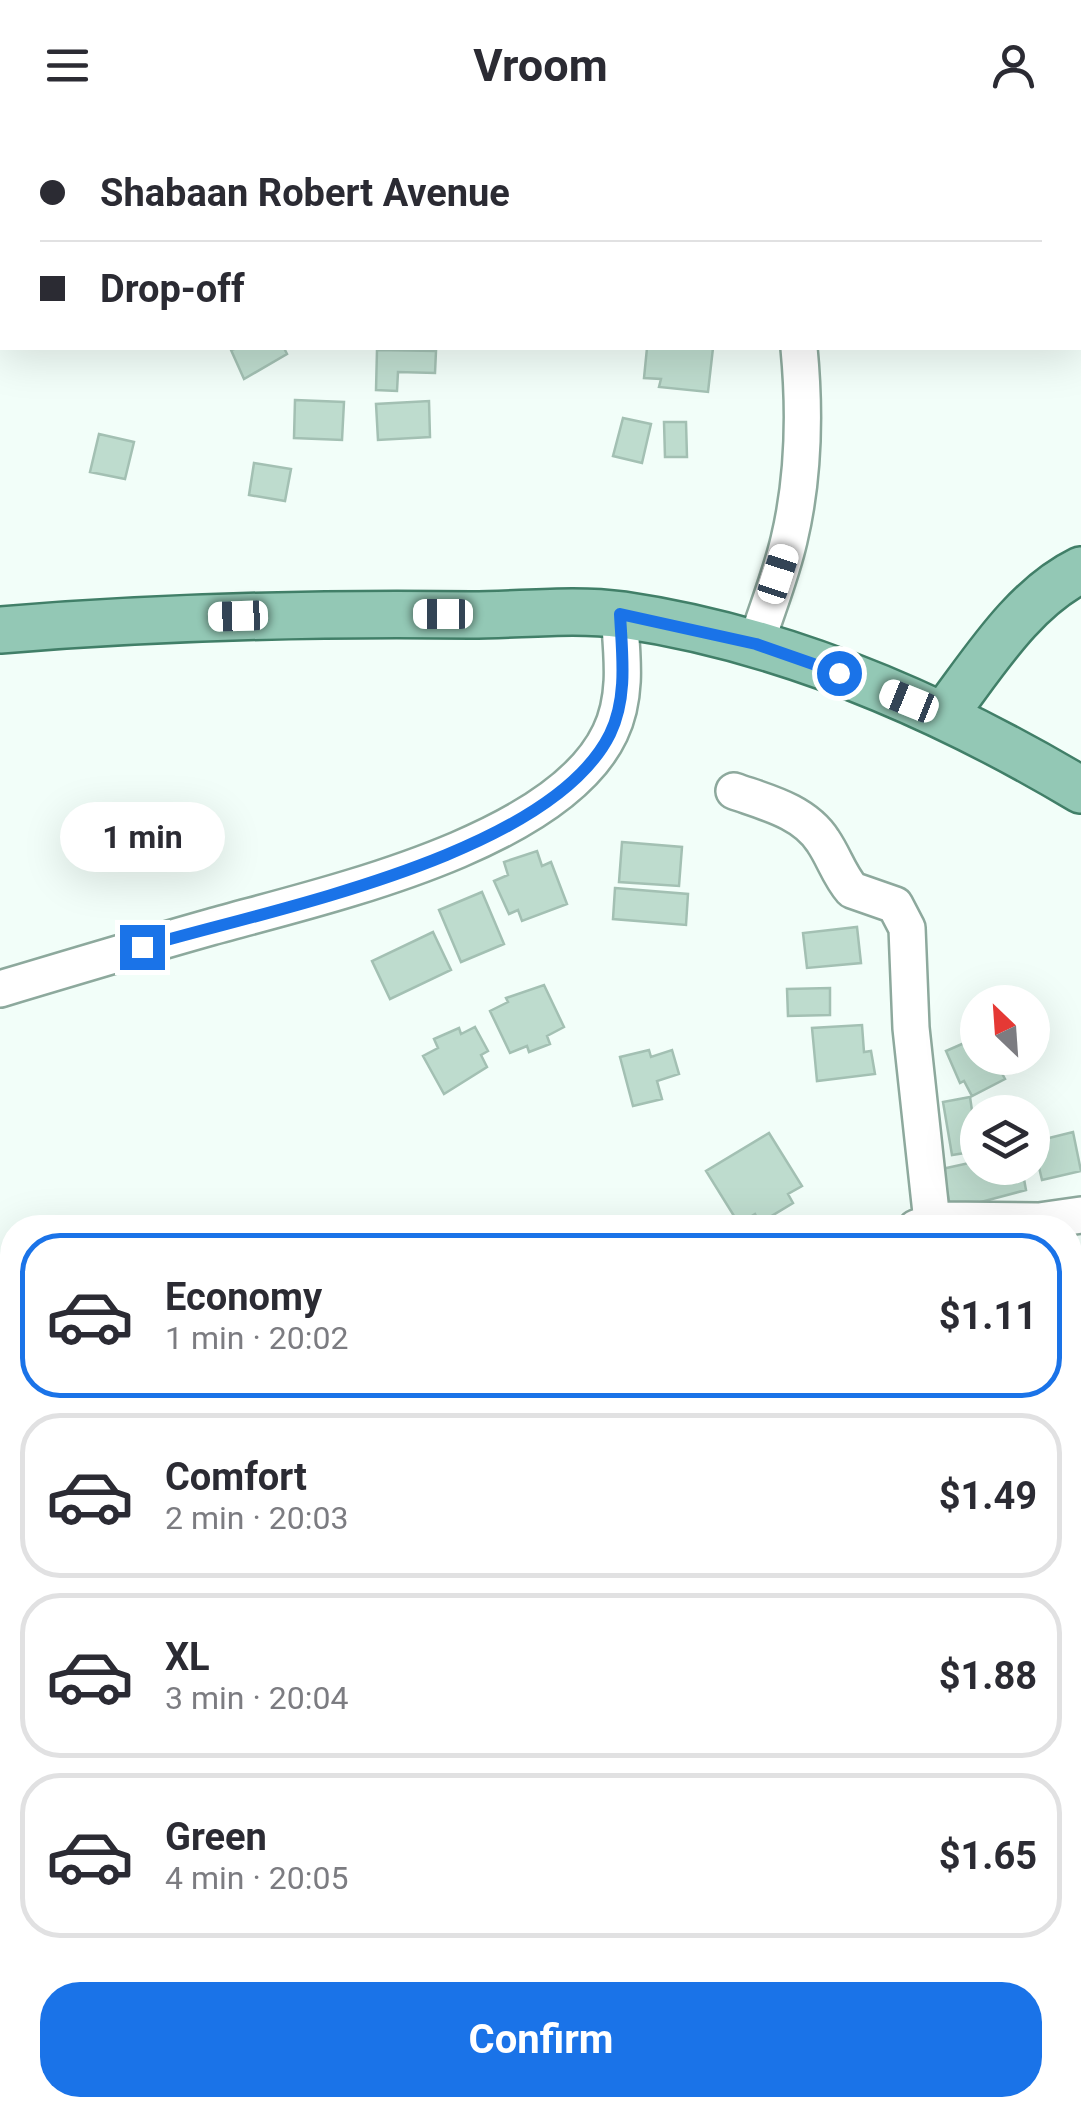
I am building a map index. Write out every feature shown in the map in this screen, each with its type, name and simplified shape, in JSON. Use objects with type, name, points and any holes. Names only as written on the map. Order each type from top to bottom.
[{"type":"main road","points":[[944,715],[1012,626],[1063,578],[1081,570]]},
{"type":"main road","points":[[0,630],[308,613],[620,614],[756,644],[804,659],[944,715],[1081,790]]},
{"type":"street","points":[[756,644],[790,540],[805,409],[800,350]]},
{"type":"street","points":[[0,989],[416,870],[520,820],[580,775],[610,734],[624,681],[620,614]]},
{"type":"street","points":[[734,791],[808,822],[852,890],[894,905],[900,912],[907,928],[923,1215]]},
{"type":"building","points":[[231,350],[285,350],[287,354],[244,379]]},
{"type":"building","points":[[377,350],[436,351],[435,373],[398,372],[397,391],[376,390]]},
{"type":"building","points":[[647,350],[713,350],[708,392],[659,387],[661,379],[644,378]]},
{"type":"building","points":[[295,400],[344,402],[342,440],[294,438]]},
{"type":"building","points":[[429,401],[430,437],[378,440],[376,404]]},
{"type":"building","points":[[623,418],[651,424],[642,463],[613,456]]},
{"type":"building","points":[[664,422],[686,422],[687,457],[665,457]]},
{"type":"building","points":[[99,434],[134,442],[125,479],[90,472]]},
{"type":"building","points":[[254,463],[291,469],[285,501],[249,495]]},
{"type":"building","points":[[622,842],[682,847],[679,886],[619,882]]},
{"type":"building","points":[[537,851],[542,866],[551,862],[567,904],[522,921],[518,910],[509,914],[494,881],[508,875],[504,862]]},
{"type":"building","points":[[615,888],[688,894],[686,925],[613,919]]},
{"type":"building","points":[[482,892],[504,944],[461,962],[439,910]]},
{"type":"building","points":[[857,927],[861,963],[807,968],[803,933]]},
{"type":"building","points":[[433,932],[451,970],[390,999],[372,961]]},
{"type":"building","points":[[544,985],[564,1027],[547,1036],[550,1044],[529,1052],[527,1046],[510,1053],[490,1011],[508,1002],[506,998]]},
{"type":"building","points":[[830,988],[830,1015],[788,1016],[787,989]]},
{"type":"building","points":[[862,1025],[864,1052],[871,1051],[875,1074],[817,1081],[812,1028]]},
{"type":"building","points":[[475,1027],[488,1051],[481,1055],[487,1067],[444,1094],[423,1056],[438,1048],[434,1039],[459,1028],[461,1034]]},
{"type":"building","points":[[960,1045],[960,1075],[1003,1075],[1005,1079],[971,1095],[964,1081],[960,1083],[946,1051]]},
{"type":"building","points":[[649,1050],[651,1057],[672,1050],[679,1074],[657,1081],[662,1099],[633,1106],[620,1057]]},
{"type":"building","points":[[960,1099],[960,1154],[952,1155],[943,1102]]},
{"type":"building","points":[[1073,1132],[1081,1171],[1050,1178],[1050,1138]]},
{"type":"building","points":[[769,1133],[802,1186],[788,1194],[793,1203],[773,1215],[733,1215],[706,1171]]},
{"type":"building","points":[[960,1165],[960,1185],[1025,1185],[1026,1190],[951,1210],[942,1169]]},
{"type":"route","points":[[142,947],[416,870],[520,820],[580,775],[610,734],[624,681],[620,614],[756,644],[839,673]]}]
